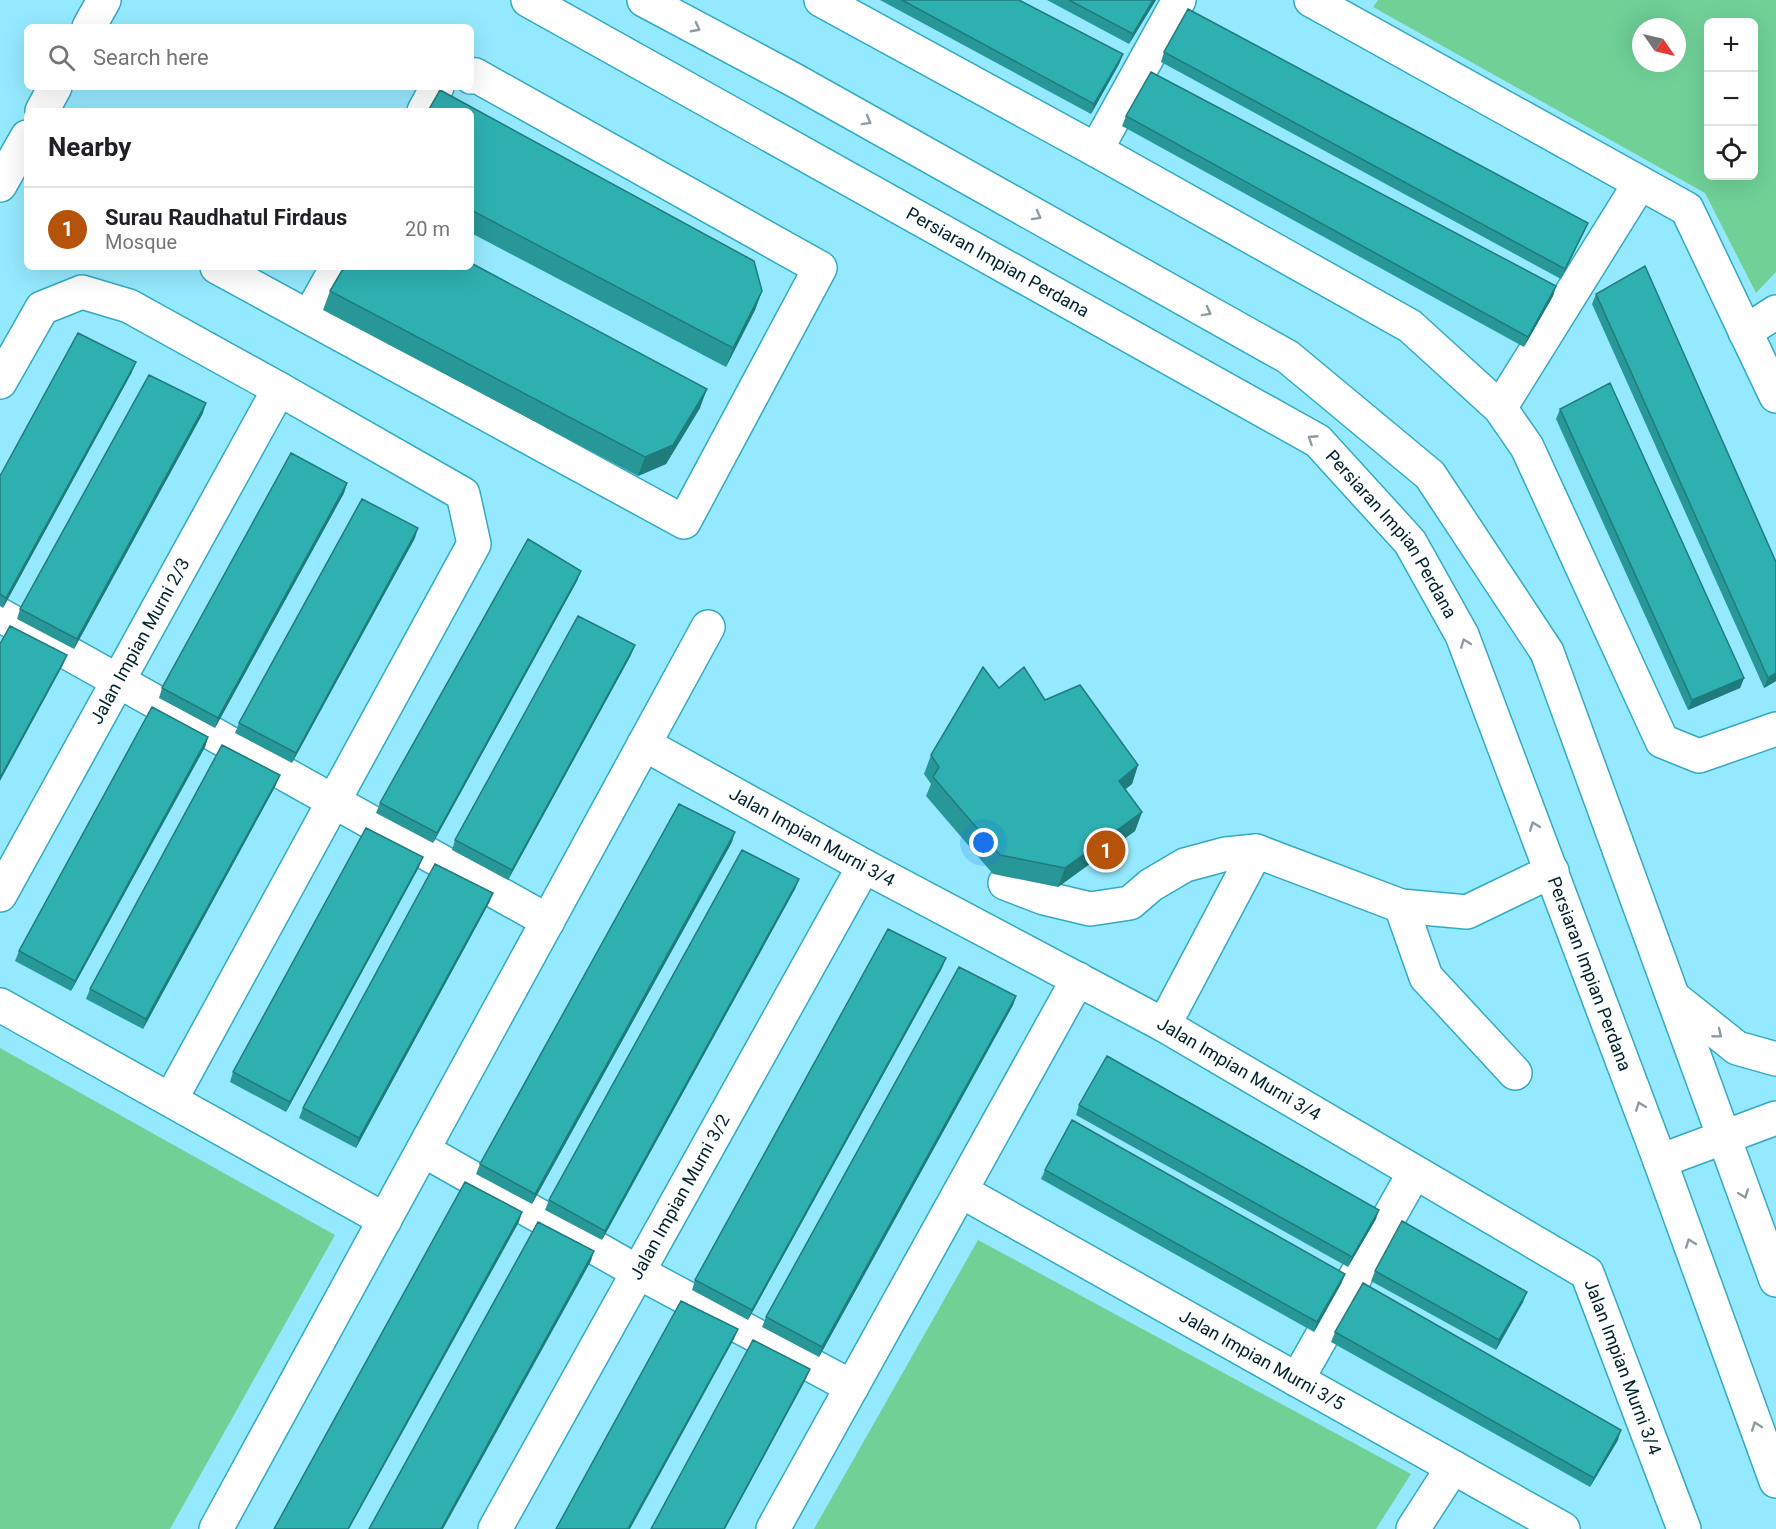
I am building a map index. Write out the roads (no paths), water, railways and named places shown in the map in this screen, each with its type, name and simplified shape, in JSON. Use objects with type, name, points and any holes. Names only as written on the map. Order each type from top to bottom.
[{"type":"street","points":[[90,24],[104,0]]},
{"type":"street","name":"Persiaran Impian Perdana","points":[[528,0],[1318,441],[1410,542],[1462,635],[1660,1161],[1776,1481]]},
{"type":"street","points":[[644,0],[794,80],[1288,357],[1430,475],[1547,652],[1724,1139],[1775,1264]]},
{"type":"street","points":[[821,0],[1096,150],[1410,326],[1500,408],[1527,447],[1662,741],[1699,756],[1776,729]]},
{"type":"street","points":[[1096,150],[1179,0]]},
{"type":"street","points":[[1311,0],[1344,8],[1687,209],[1776,396]]},
{"type":"street","points":[[223,270],[684,522],[820,268],[474,75]]},
{"type":"street","points":[[44,108],[53,90]]},
{"type":"street","points":[[426,108],[436,90]]},
{"type":"street","points":[[1500,408],[1640,183]]},
{"type":"street","points":[[309,317],[335,270]]},
{"type":"street","points":[[0,382],[42,308],[82,292],[129,306],[464,494],[474,544],[171,1099]]},
{"type":"street","points":[[1745,332],[1776,312]]},
{"type":"street","name":"Jalan Impian Murni 2/3","points":[[0,895],[279,389]]},
{"type":"street","points":[[0,615],[548,921]]},
{"type":"street","points":[[216,1529],[708,627]]},
{"type":"street","name":"Jalan Impian Murni 3/4","points":[[645,744],[864,866],[1164,1025],[1587,1274],[1684,1529]]},
{"type":"street","points":[[1005,884],[1044,898],[1090,909],[1130,903],[1151,885],[1185,864],[1226,854],[1256,851],[1401,906],[1467,912],[1552,871]]},
{"type":"street","points":[[1164,1025],[1256,851]]},
{"type":"street","name":"Jalan Impian Murni 3/2","points":[[495,1529],[864,866]]},
{"type":"street","points":[[1401,906],[1426,977],[1515,1073]]},
{"type":"street","points":[[773,1529],[1078,978]]},
{"type":"street","points":[[1673,997],[1737,1048],[1776,1059]]},
{"type":"street","points":[[0,1005],[385,1220]]},
{"type":"street","points":[[1660,1161],[1776,1118]]},
{"type":"street","points":[[423,1150],[638,1272],[852,1387]]},
{"type":"street","points":[[1297,1380],[1414,1173]]},
{"type":"street","name":"Jalan Impian Murni 3/5","points":[[961,1191],[1563,1529]]},
{"type":"street","points":[[1413,1529],[1453,1467]]},
{"type":"place","name":"Surau Raudhatul Firdaus","points":[[1106,850]]}]
